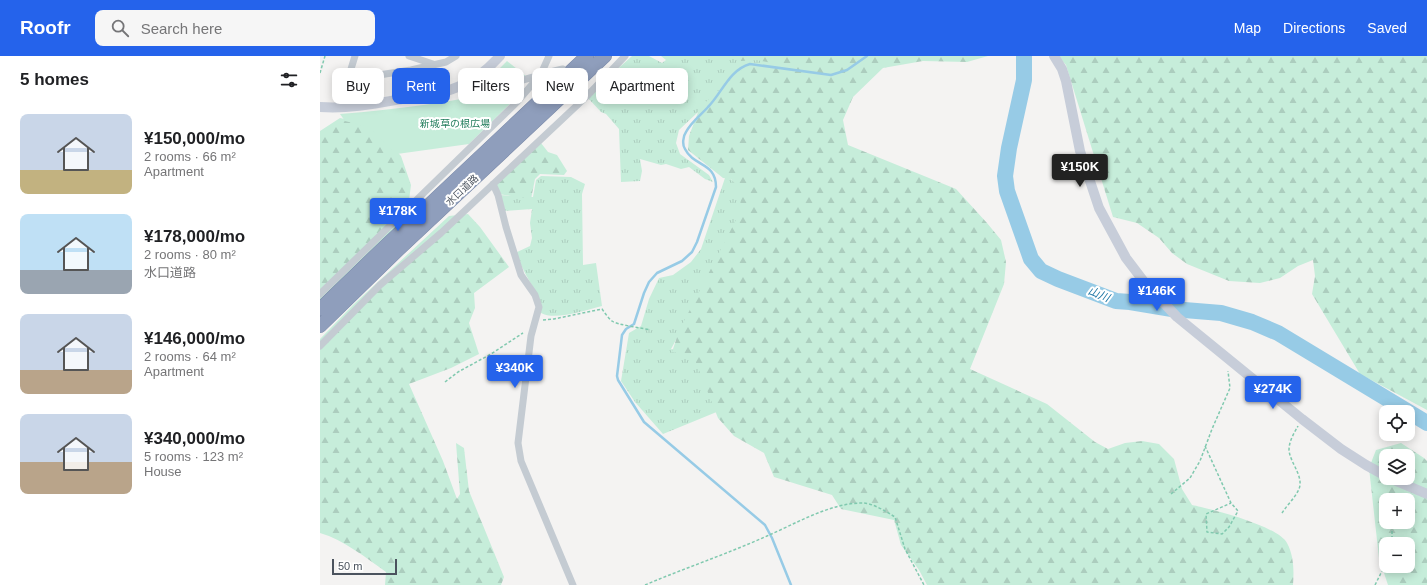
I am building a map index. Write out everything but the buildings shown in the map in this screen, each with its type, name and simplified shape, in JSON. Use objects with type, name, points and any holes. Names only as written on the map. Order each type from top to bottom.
[{"type":"highway","name":"水口道路","points":[[320,309],[374,256],[587,56]]},
{"type":"highway","name":"水口道路","points":[[320,326],[398,250],[605,56]]},
{"type":"street","points":[[351,68],[355,56]]},
{"type":"street","points":[[409,56],[433,64]]},
{"type":"street","points":[[384,74],[446,62],[456,56]]},
{"type":"street","points":[[488,68],[500,56]]},
{"type":"street","points":[[544,68],[549,56]]},
{"type":"street","points":[[320,346],[380,285],[441,233],[489,184],[587,96],[625,56]]},
{"type":"street","points":[[1054,56],[1062,69],[1066,81],[1080,151],[1099,208],[1126,258],[1154,293],[1176,317],[1341,449],[1379,472]]},
{"type":"street","points":[[320,294],[465,159],[532,84]]},
{"type":"street","points":[[320,107],[357,107],[429,95],[458,86]]},
{"type":"street","points":[[339,108],[340,104]]},
{"type":"street","points":[[489,184],[498,195],[521,275],[535,295],[539,307],[531,336],[518,443],[521,461],[573,585]]},
{"type":"street","points":[[1406,485],[1427,494]]},
{"type":"path","points":[[320,73],[325,56]]},
{"type":"path","points":[[445,382],[458,372],[491,354],[526,331],[535,323],[542,320],[602,309],[612,321],[618,324],[650,330]]},
{"type":"path","points":[[1171,494],[1190,478],[1200,461],[1230,388],[1226,357]]},
{"type":"path","points":[[1282,513],[1299,489],[1299,476],[1290,456],[1289,449],[1290,442],[1302,419]]},
{"type":"path","points":[[1205,446],[1231,502],[1238,511],[1229,527],[1222,534],[1207,532],[1206,514],[1231,502]]},
{"type":"path","points":[[645,585],[830,509],[844,505],[863,503],[881,509],[895,517],[905,549],[924,585]]},
{"type":"path","points":[[1375,585],[1381,573]]},
{"type":"green space","points":[[632,56],[649,56],[662,63],[666,60],[661,56],[757,57],[776,63],[714,97],[679,130],[676,143],[680,154],[709,175],[713,182],[705,179],[689,167],[681,169],[666,164],[661,165],[640,159],[642,171],[640,181],[621,182],[619,129],[606,114],[601,112],[588,98],[596,88],[596,104],[688,104],[688,68],[619,68]]},
{"type":"green space","points":[[735,56],[988,56],[967,62],[923,61],[883,68],[853,97],[843,120],[848,145],[956,189],[1001,240],[1006,262],[1004,284],[970,369],[1047,404],[1095,442],[1108,449],[1125,443],[1142,441],[1159,444],[1174,459],[1182,489],[1192,505],[1244,519],[1271,530],[1287,543],[1292,558],[1293,585],[927,585],[919,570],[901,545],[894,520],[841,509],[832,495],[774,477],[764,453],[734,436],[718,418],[693,355],[672,352],[679,331],[740,212],[741,189],[731,179],[723,178],[688,150],[689,136],[700,107],[744,68],[772,63],[757,60],[741,61]]},
{"type":"green space","points":[[1058,56],[1427,56],[1427,410],[1360,374],[1312,294],[1315,276],[1313,260],[1298,266],[1280,278],[1260,283],[1229,281],[1187,264],[1172,253],[1159,238],[1137,223],[1113,217],[1066,65]]},
{"type":"green space","points":[[507,61],[516,68],[500,68]]},
{"type":"green space","name":"新城草の根広場","points":[[458,99],[458,104],[510,104],[469,144],[397,154],[368,127],[345,121],[340,114],[427,104],[450,104],[450,100]]},
{"type":"green space","points":[[340,118],[372,125],[401,156],[411,185],[407,216],[320,305],[320,131]]},
{"type":"green space","points":[[541,143],[548,152],[557,155],[567,171],[564,175],[540,174],[535,179],[531,199],[498,194],[495,186]]},
{"type":"green space","points":[[726,175],[743,189],[744,212],[671,349],[698,356],[719,411],[663,434],[635,402],[621,381],[629,333],[641,326],[649,299],[659,278],[673,275],[691,262],[701,249]]},
{"type":"green space","points":[[541,176],[571,177],[585,184],[582,194],[583,265],[596,263],[602,306],[554,316],[541,313],[538,296],[515,253],[530,246],[532,238],[530,223],[532,209],[503,211],[499,195],[533,197],[536,180]]},
{"type":"green space","points":[[468,214],[480,227],[509,267],[474,293],[475,308],[469,323],[479,354],[451,368],[409,384],[443,461],[457,499],[460,494],[456,443],[464,448],[469,491],[504,577],[501,585],[385,585],[386,572],[363,555],[338,540],[320,533],[320,339],[353,305],[449,216]]},
{"type":"green space","points":[[1401,443],[1410,449],[1380,449]]},
{"type":"green space","points":[[1379,449],[1379,485],[1415,485],[1415,452],[1427,461],[1427,585],[1388,585],[1384,573],[1415,573],[1415,537],[1379,537],[1379,558],[1369,468],[1376,450]]},
{"type":"waterway","points":[[791,585],[772,538],[765,525],[644,422],[618,380],[617,376],[622,335],[626,329],[634,324],[649,282],[657,273],[682,261],[692,252],[697,242],[716,187],[715,179],[709,169],[689,155],[683,143],[685,134],[691,125],[713,101],[726,82],[737,71],[750,64],[831,75],[847,70],[867,56]]},
{"type":"waterway","name":"山川","points":[[1024,56],[1024,80],[1009,148],[1005,176],[1007,191],[1031,259],[1041,271],[1116,301],[1172,309],[1221,313],[1252,322],[1278,333],[1427,423]]}]
